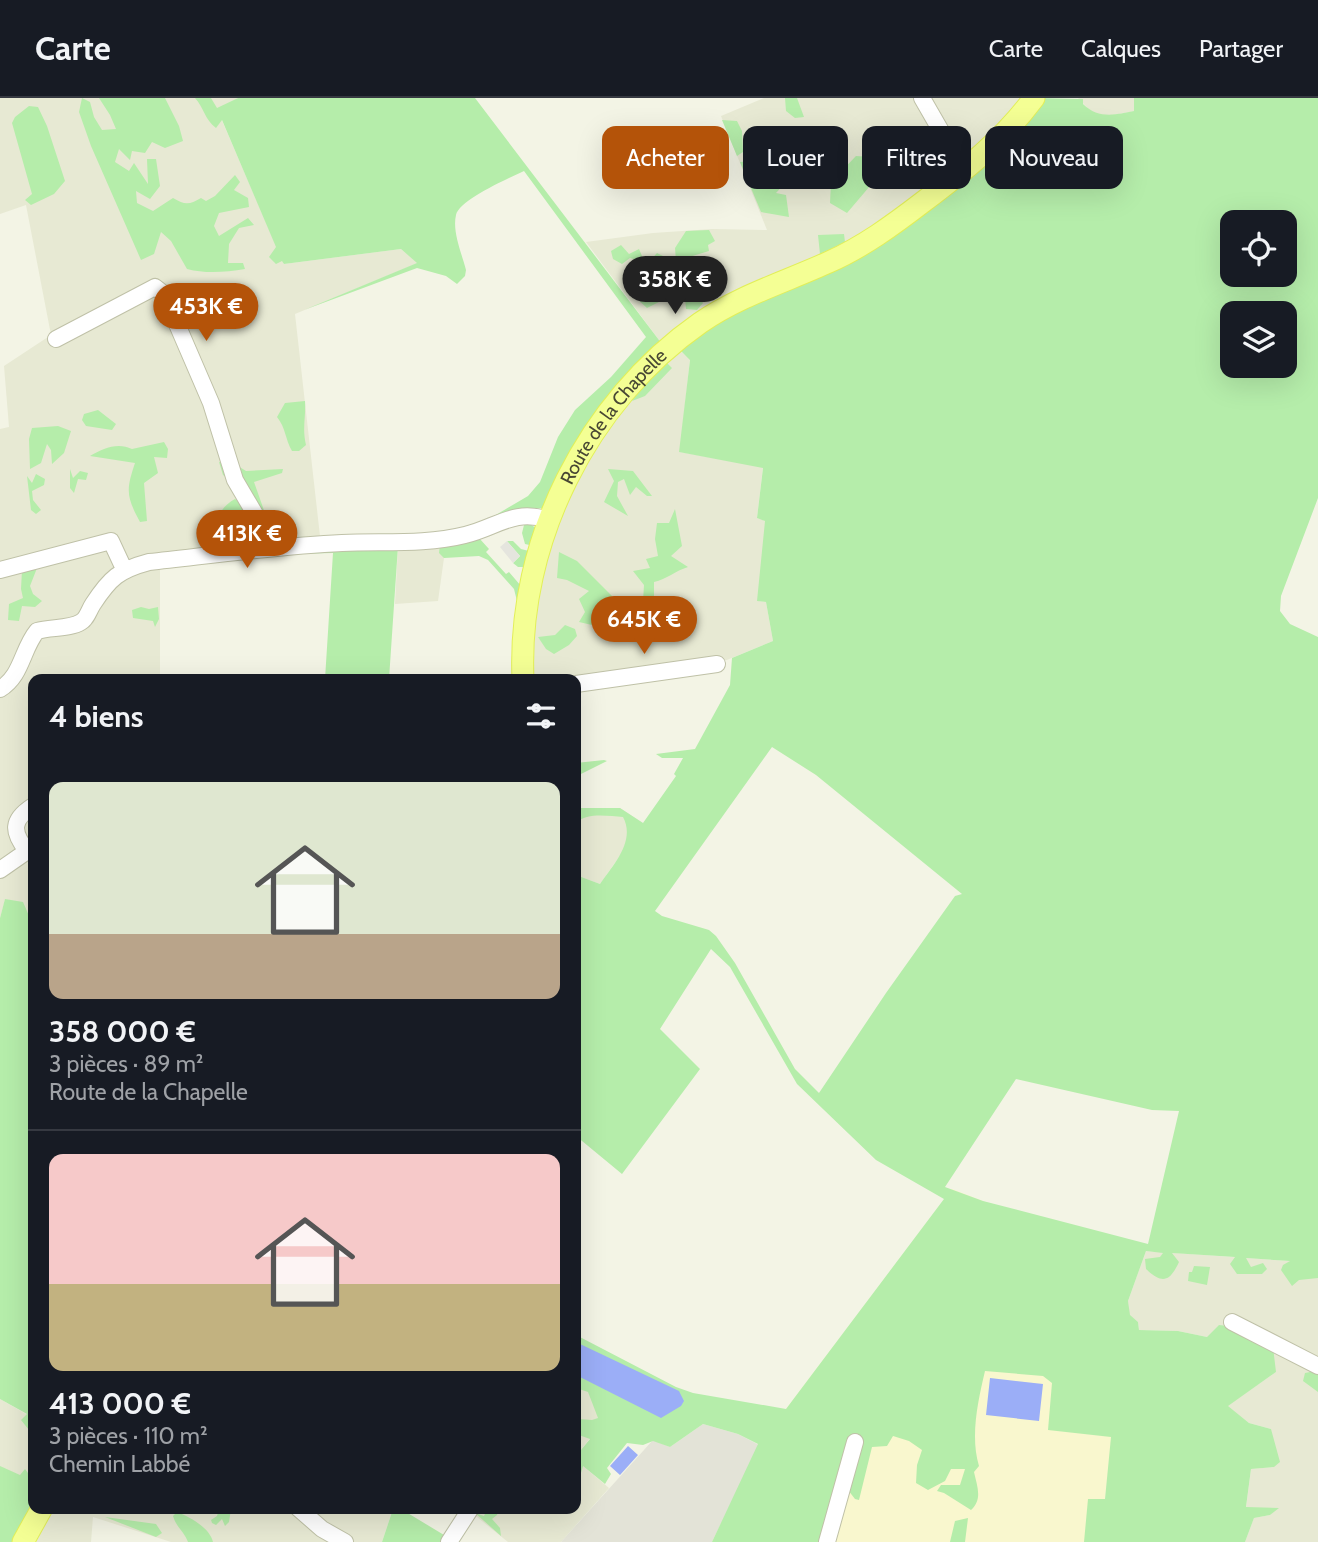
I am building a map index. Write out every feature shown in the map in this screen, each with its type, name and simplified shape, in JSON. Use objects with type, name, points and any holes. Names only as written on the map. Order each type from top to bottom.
[{"type":"main road","name":"Route de la Chapelle","points":[[971,165],[992,147],[1034,98]]},
{"type":"main road","name":"Route de la Chapelle","points":[[523,674],[526,617],[538,550],[548,520],[589,442],[617,401],[673,344],[701,323],[731,305],[859,246],[888,229],[940,189]]},
{"type":"main road","points":[[23,1542],[39,1514]]},
{"type":"street","points":[[922,98],[938,126]]},
{"type":"street","points":[[56,339],[155,287],[164,294],[211,403],[235,480],[255,514],[266,549]]},
{"type":"street","points":[[0,689],[15,675],[29,641],[37,631],[79,624],[85,620],[103,589],[124,569],[149,562],[266,549],[340,543],[433,541],[467,535],[522,515],[548,520]]},
{"type":"street","points":[[0,570],[111,541],[124,569]]},
{"type":"street","points":[[581,683],[717,664]]},
{"type":"street","points":[[28,810],[18,818],[16,824],[18,839],[28,847]]},
{"type":"street","points":[[0,870],[28,850]]},
{"type":"street","points":[[1232,1322],[1318,1366]]},
{"type":"street","points":[[827,1542],[855,1442]]},
{"type":"street","points":[[305,1514],[322,1529],[345,1542]]},
{"type":"street","points":[[449,1542],[467,1514]]},
{"type":"shaded area","points":[[0,98],[238,98],[217,109],[284,264],[401,249],[418,263],[295,314],[321,545],[160,561],[160,674],[28,674],[28,921],[5,900],[0,918],[0,429],[9,427],[4,366],[51,335],[26,205],[0,214]]},
{"type":"shaded area","points":[[764,98],[1040,98],[1009,126],[985,126],[985,147],[971,160],[971,126],[862,126],[862,189],[939,189],[891,232],[679,350],[690,359],[680,452],[763,467],[757,518],[766,521],[758,601],[766,602],[773,641],[717,664],[581,678],[581,674],[519,674],[538,531],[662,344],[586,242],[712,229],[767,230],[750,189],[848,189],[848,126],[743,126],[743,171],[729,136],[729,126],[725,126],[721,116]]},
{"type":"shaded area","points":[[1078,98],[1162,98],[1141,110],[1097,118]]},
{"type":"shaded area","points":[[507,541],[520,556],[513,563],[500,547]]},
{"type":"shaded area","points":[[440,544],[444,558],[438,601],[395,604],[398,546]]},
{"type":"shaded area","points":[[620,808],[643,823],[600,884],[581,877],[581,813]]},
{"type":"shaded area","points":[[952,1189],[983,1201],[1128,1301],[1100,1542],[712,1542],[759,1445]]},
{"type":"shaded area","points":[[1146,1251],[1318,1263],[1318,1542],[1245,1542],[1254,1518],[1270,1515],[1277,1508],[1246,1508],[1251,1469],[1274,1467],[1271,1429],[1249,1423],[1227,1406],[1276,1372],[1207,1337],[1178,1331],[1139,1330],[1138,1322],[1129,1315],[1128,1301]]},
{"type":"shaded area","points":[[581,1384],[596,1391],[599,1427],[581,1450]]},
{"type":"shaded area","points":[[0,1399],[28,1415],[28,1496],[0,1477]]},
{"type":"shaded area","points":[[703,1424],[738,1434],[759,1445],[712,1542],[561,1542],[653,1440],[670,1447]]},
{"type":"shaded area","points":[[581,1464],[609,1488],[561,1542],[508,1542],[473,1514],[581,1514]]},
{"type":"shaded area","points":[[39,1514],[391,1514],[382,1542],[171,1542],[93,1517],[91,1542],[23,1542]]},
{"type":"green space","points":[[82,98],[90,102],[94,117],[102,130],[116,129],[99,98],[165,98],[179,126],[183,141],[165,148],[152,142],[145,153],[132,151],[130,160],[119,149],[115,162],[129,171],[134,163],[148,184],[147,159],[156,159],[160,186],[150,199],[136,191],[137,203],[153,211],[173,198],[187,203],[201,198],[206,201],[215,196],[235,175],[240,182],[234,190],[248,198],[249,207],[219,213],[214,226],[219,236],[248,218],[254,225],[239,228],[229,244],[228,263],[243,263],[245,269],[201,272],[187,269],[171,241],[161,232],[154,254],[141,260],[91,146],[79,112]]},
{"type":"green space","points":[[195,98],[211,98],[217,108],[238,98],[475,98],[662,344],[544,508],[523,510],[477,526],[528,496],[540,482],[558,437],[575,410],[611,377],[646,337],[524,171],[486,190],[459,209],[455,229],[466,270],[465,276],[457,284],[446,276],[417,268],[304,310],[417,263],[401,249],[284,264],[282,261],[276,264],[269,257],[276,247],[222,120],[216,128]]},
{"type":"green space","points":[[785,98],[797,98],[804,117],[795,118],[786,111]]},
{"type":"green space","points":[[1038,98],[1083,99],[1083,104],[1089,109],[1107,115],[1134,111],[1134,98],[1318,98],[1318,498],[1281,596],[1280,611],[1290,624],[1318,637],[1318,1278],[1299,1280],[1292,1286],[1281,1270],[1283,1265],[1290,1261],[1246,1258],[1251,1267],[1263,1263],[1267,1269],[1262,1274],[1237,1274],[1230,1264],[1235,1257],[1172,1253],[1179,1262],[1169,1277],[1162,1279],[1146,1269],[1145,1259],[1160,1257],[1163,1253],[1146,1251],[1128,1301],[1130,1315],[1138,1322],[1139,1330],[1178,1331],[1207,1337],[1219,1325],[1236,1327],[1273,1347],[1276,1372],[1228,1406],[1249,1423],[1271,1429],[1280,1462],[1274,1467],[1251,1469],[1246,1507],[1279,1508],[1270,1515],[1254,1518],[1245,1542],[1084,1542],[1088,1499],[1105,1499],[1111,1437],[1048,1430],[1052,1383],[1043,1376],[985,1371],[975,1431],[979,1466],[974,1472],[978,1497],[971,1510],[937,1491],[941,1485],[960,1485],[965,1469],[951,1469],[945,1481],[928,1490],[916,1483],[917,1465],[922,1450],[909,1441],[893,1436],[887,1446],[872,1447],[859,1500],[848,1490],[822,1542],[712,1542],[758,1444],[738,1434],[703,1424],[670,1447],[653,1441],[643,1445],[627,1443],[607,1468],[611,1474],[605,1484],[583,1466],[581,1473],[581,1450],[590,1439],[581,1436],[581,1419],[598,1418],[588,1392],[581,1390],[581,1338],[676,1387],[693,1393],[786,1409],[944,1199],[876,1160],[797,1084],[730,967],[711,949],[660,1029],[700,1069],[622,1174],[581,1140],[581,877],[600,884],[621,852],[627,835],[623,817],[592,816],[581,820],[581,808],[620,808],[643,823],[676,776],[674,774],[683,758],[662,758],[656,754],[695,749],[730,685],[732,658],[773,641],[766,602],[757,601],[765,521],[757,518],[763,468],[679,452],[690,360],[679,349],[722,319],[865,248],[933,189],[971,189],[971,156],[985,144],[985,189],[1123,189],[1123,126],[1006,126]],"holes":[[[772,747],[816,775],[962,894],[955,896],[819,1093],[795,1069],[735,963],[716,936],[709,930],[662,916],[655,911]],[[1016,1079],[1152,1110],[1179,1111],[1148,1244],[983,1201],[945,1187]]]},
{"type":"green space","points":[[29,106],[38,107],[65,181],[54,194],[31,205],[25,200],[32,194],[12,123],[15,117]]},
{"type":"green space","points":[[722,120],[737,121],[742,131],[743,152],[737,156],[729,137],[729,126],[724,126]]},
{"type":"green space","points":[[856,156],[862,156],[862,189],[867,189],[847,213],[830,203],[831,189],[848,189],[848,164]]},
{"type":"green space","points":[[751,189],[780,189],[776,193],[786,195],[789,217],[761,212]]},
{"type":"green space","points":[[709,230],[715,241],[708,245],[709,251],[676,261],[675,248],[686,231]]},
{"type":"green space","points":[[844,234],[845,242],[820,254],[818,235]]},
{"type":"green space","points":[[621,245],[629,254],[639,249],[641,261],[630,258],[622,264],[613,259],[611,251]]},
{"type":"green space","points":[[657,253],[667,258],[669,267],[650,274],[646,265]]},
{"type":"green space","points":[[648,283],[655,295],[660,297],[659,302],[647,308],[636,298],[635,287]]},
{"type":"green space","points":[[688,290],[698,295],[703,303],[697,310],[686,309],[685,298]]},
{"type":"green space","points":[[667,363],[672,368],[645,396],[632,401],[644,383]]},
{"type":"green space","points":[[305,401],[306,445],[299,451],[292,451],[277,417],[285,403]]},
{"type":"green space","points":[[98,410],[116,424],[112,430],[86,426],[82,420],[84,414]]},
{"type":"green space","points":[[58,426],[71,431],[64,453],[52,464],[51,450],[47,444],[41,463],[30,469],[29,439],[32,428]]},
{"type":"green space","points":[[164,442],[168,449],[167,458],[154,457],[158,473],[144,483],[147,521],[140,522],[129,493],[135,463],[90,456],[111,447],[132,449]]},
{"type":"green space","points":[[219,462],[238,466],[246,471],[283,469],[282,473],[254,482],[272,533],[282,532],[288,522],[297,538],[268,540],[255,533],[240,530],[231,544],[217,546],[212,537],[222,510],[235,499],[245,506],[244,490],[223,475]]},
{"type":"green space","points":[[70,469],[73,478],[80,471],[88,473],[86,480],[78,479],[74,493],[70,488]]},
{"type":"green space","points":[[608,469],[633,471],[652,496],[647,496],[636,487],[630,495],[624,479],[618,482],[617,496],[628,516],[604,502],[614,481]]},
{"type":"green space","points":[[36,474],[45,479],[44,485],[32,491],[33,500],[41,510],[36,514],[31,510],[27,476],[32,483]]},
{"type":"green space","points":[[675,509],[682,546],[671,556],[688,567],[654,582],[654,608],[642,618],[644,585],[633,571],[650,568],[646,559],[658,556],[655,539],[657,523],[669,523]]},
{"type":"green space","points":[[525,521],[536,528],[534,546],[525,544],[522,533]]},
{"type":"green space","points":[[479,538],[489,549],[486,552],[521,586],[515,659],[517,601],[514,589],[488,560],[479,556],[444,558],[439,553],[440,544]]},
{"type":"green space","points":[[507,541],[513,541],[521,549],[533,552],[525,567],[518,567],[513,563],[520,556]]},
{"type":"green space","points":[[398,546],[389,674],[325,674],[333,553],[247,555]]},
{"type":"green space","points":[[559,552],[577,561],[616,600],[617,619],[603,616],[592,625],[579,622],[585,612],[579,599],[589,591],[557,578]]},
{"type":"green space","points":[[37,568],[30,586],[33,594],[42,601],[35,607],[22,606],[19,621],[8,620],[9,604],[23,598],[22,570]]},
{"type":"green space","points":[[158,607],[159,619],[155,627],[153,621],[133,618],[132,610]]},
{"type":"green space","points":[[565,625],[575,629],[577,636],[569,645],[554,654],[546,649],[538,637],[555,635]]},
{"type":"green space","points":[[604,760],[607,761],[581,774],[581,762]]},
{"type":"green space","points":[[5,899],[23,902],[28,914],[28,1429],[21,1420],[27,1414],[0,1399],[0,918]]},
{"type":"green space","points":[[1194,1266],[1210,1267],[1207,1285],[1188,1281],[1189,1272],[1192,1272]]},
{"type":"green space","points":[[1305,1373],[1318,1373],[1318,1392],[1303,1381]]},
{"type":"green space","points":[[0,1466],[20,1475],[25,1469],[28,1474],[28,1514],[13,1542],[0,1542]]},
{"type":"green space","points":[[181,1514],[193,1520],[204,1528],[213,1542],[188,1542],[173,1516]]},
{"type":"green space","points":[[230,1514],[229,1522],[225,1526],[222,1519],[216,1525],[212,1523],[211,1520]]},
{"type":"green space","points":[[391,1514],[409,1514],[444,1535],[445,1542],[382,1542]]},
{"type":"green space","points":[[476,1514],[497,1514],[492,1519],[500,1528],[501,1536]]},
{"type":"green space","points":[[105,1517],[156,1524],[162,1533],[156,1537]]},
{"type":"green space","points":[[968,1518],[965,1542],[950,1542],[955,1521]]},
{"type":"water","points":[[239,517],[242,530],[235,542],[206,544],[214,540],[225,518]]},
{"type":"water","points":[[581,1344],[679,1391],[684,1401],[681,1406],[661,1418],[581,1378]]},
{"type":"water","points":[[990,1378],[1043,1384],[1039,1421],[986,1415]]},
{"type":"water","points":[[628,1446],[638,1455],[620,1475],[610,1466]]}]
